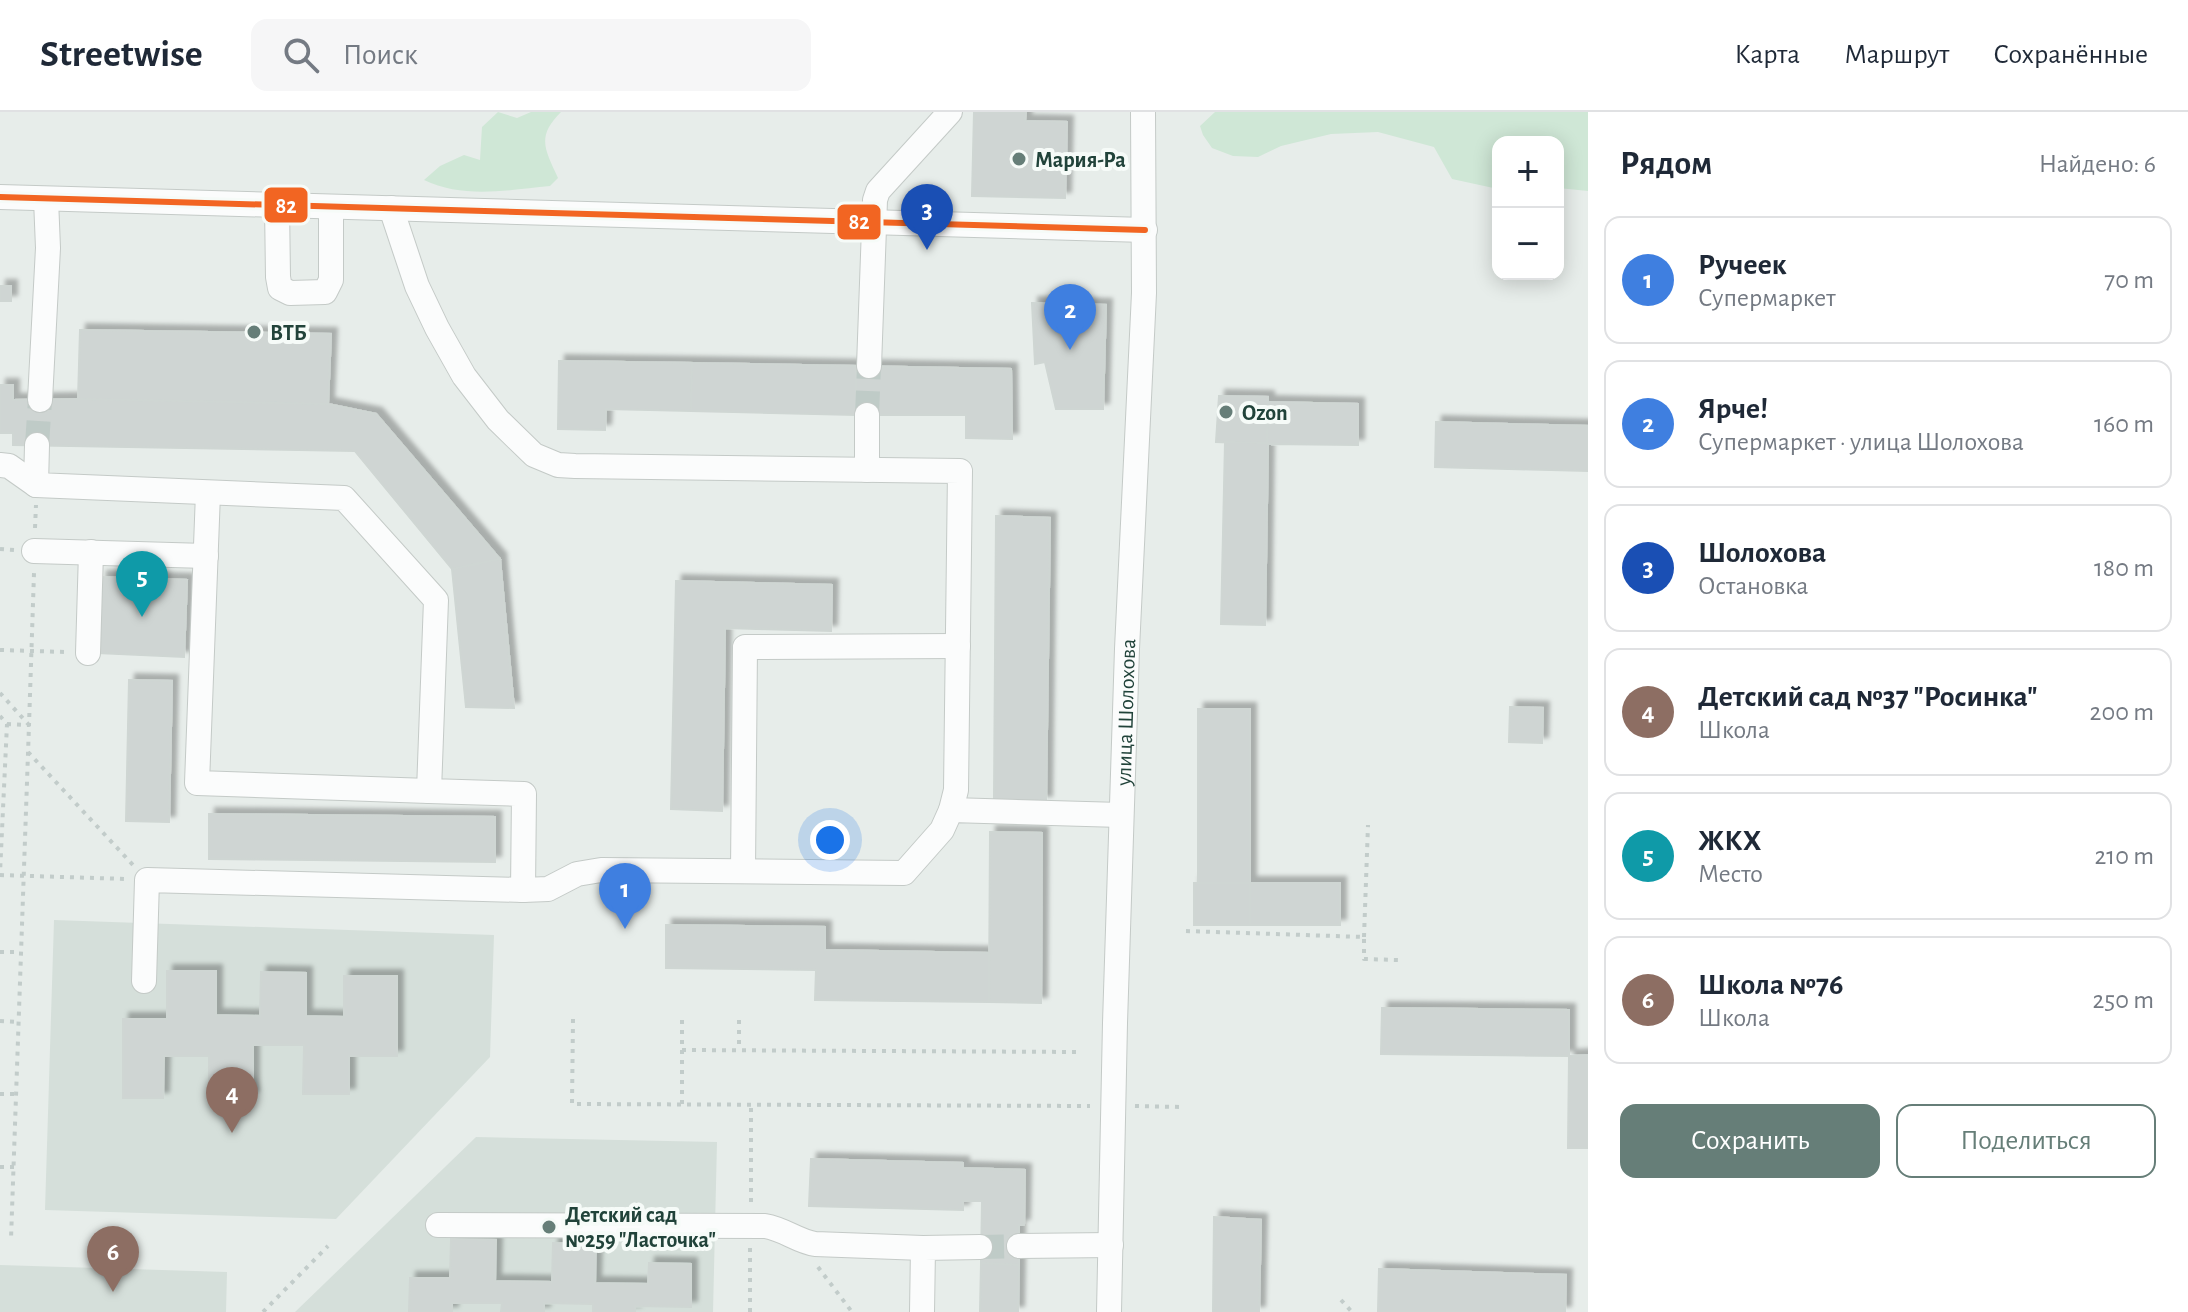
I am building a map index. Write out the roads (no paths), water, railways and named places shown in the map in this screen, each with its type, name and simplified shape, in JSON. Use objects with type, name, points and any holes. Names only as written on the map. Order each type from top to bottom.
[{"type":"street","points":[[869,366],[875,200],[878,191],[950,112]]},
{"type":"street","name":"улица Шолохова","points":[[1109,1312],[1121,815],[1144,293],[1143,112]]},
{"type":"street","points":[[0,197],[1145,230]]},
{"type":"street","points":[[40,400],[48,248],[46,199]]},
{"type":"street","points":[[277,205],[278,277],[280,288],[290,293],[325,292],[331,280],[331,207]]},
{"type":"street","points":[[144,981],[147,880],[523,890],[548,889],[577,874],[601,870],[904,873],[942,830],[951,810],[956,790],[960,471],[575,466],[558,465],[534,455],[498,420],[464,376],[417,286],[391,208]]},
{"type":"street","points":[[867,415],[867,470]]},
{"type":"street","points":[[36,485],[37,445]]},
{"type":"street","points":[[0,465],[9,466],[36,485],[344,498],[436,600],[429,791]]},
{"type":"street","points":[[208,493],[197,783],[524,794],[523,890]]},
{"type":"street","points":[[34,551],[206,556]]},
{"type":"street","points":[[88,653],[91,552]]},
{"type":"street","points":[[743,871],[745,647],[958,646]]},
{"type":"street","points":[[951,810],[1121,815]]},
{"type":"street","points":[[438,1225],[765,1226],[780,1229],[801,1242],[923,1248],[980,1247]]},
{"type":"street","points":[[1019,1246],[1111,1245]]},
{"type":"street","points":[[922,1312],[923,1248]]},
{"type":"tunnel","points":[[867,415],[869,366]]},
{"type":"tunnel","points":[[37,445],[40,400]]},
{"type":"tunnel","points":[[980,1247],[1019,1246]]},
{"type":"place","name":"Мария-Ра","points":[[1019,159]]},
{"type":"place","name":"Шолохова","points":[[927,250]]},
{"type":"place","name":"ВТБ","points":[[254,332]]},
{"type":"place","name":"Ярче!","points":[[1070,350]]},
{"type":"place","name":"Ozon","points":[[1226,412]]},
{"type":"place","name":"ЖКХ","points":[[142,617]]},
{"type":"place","name":"Ручеек","points":[[625,929]]},
{"type":"place","name":"Детский сад №37 \"Росинка\"","points":[[232,1133]]},
{"type":"place","name":"Детский сад №259 \"Ласточка\"","points":[[549,1227]]},
{"type":"place","name":"Школа №76","points":[[113,1292]]}]
